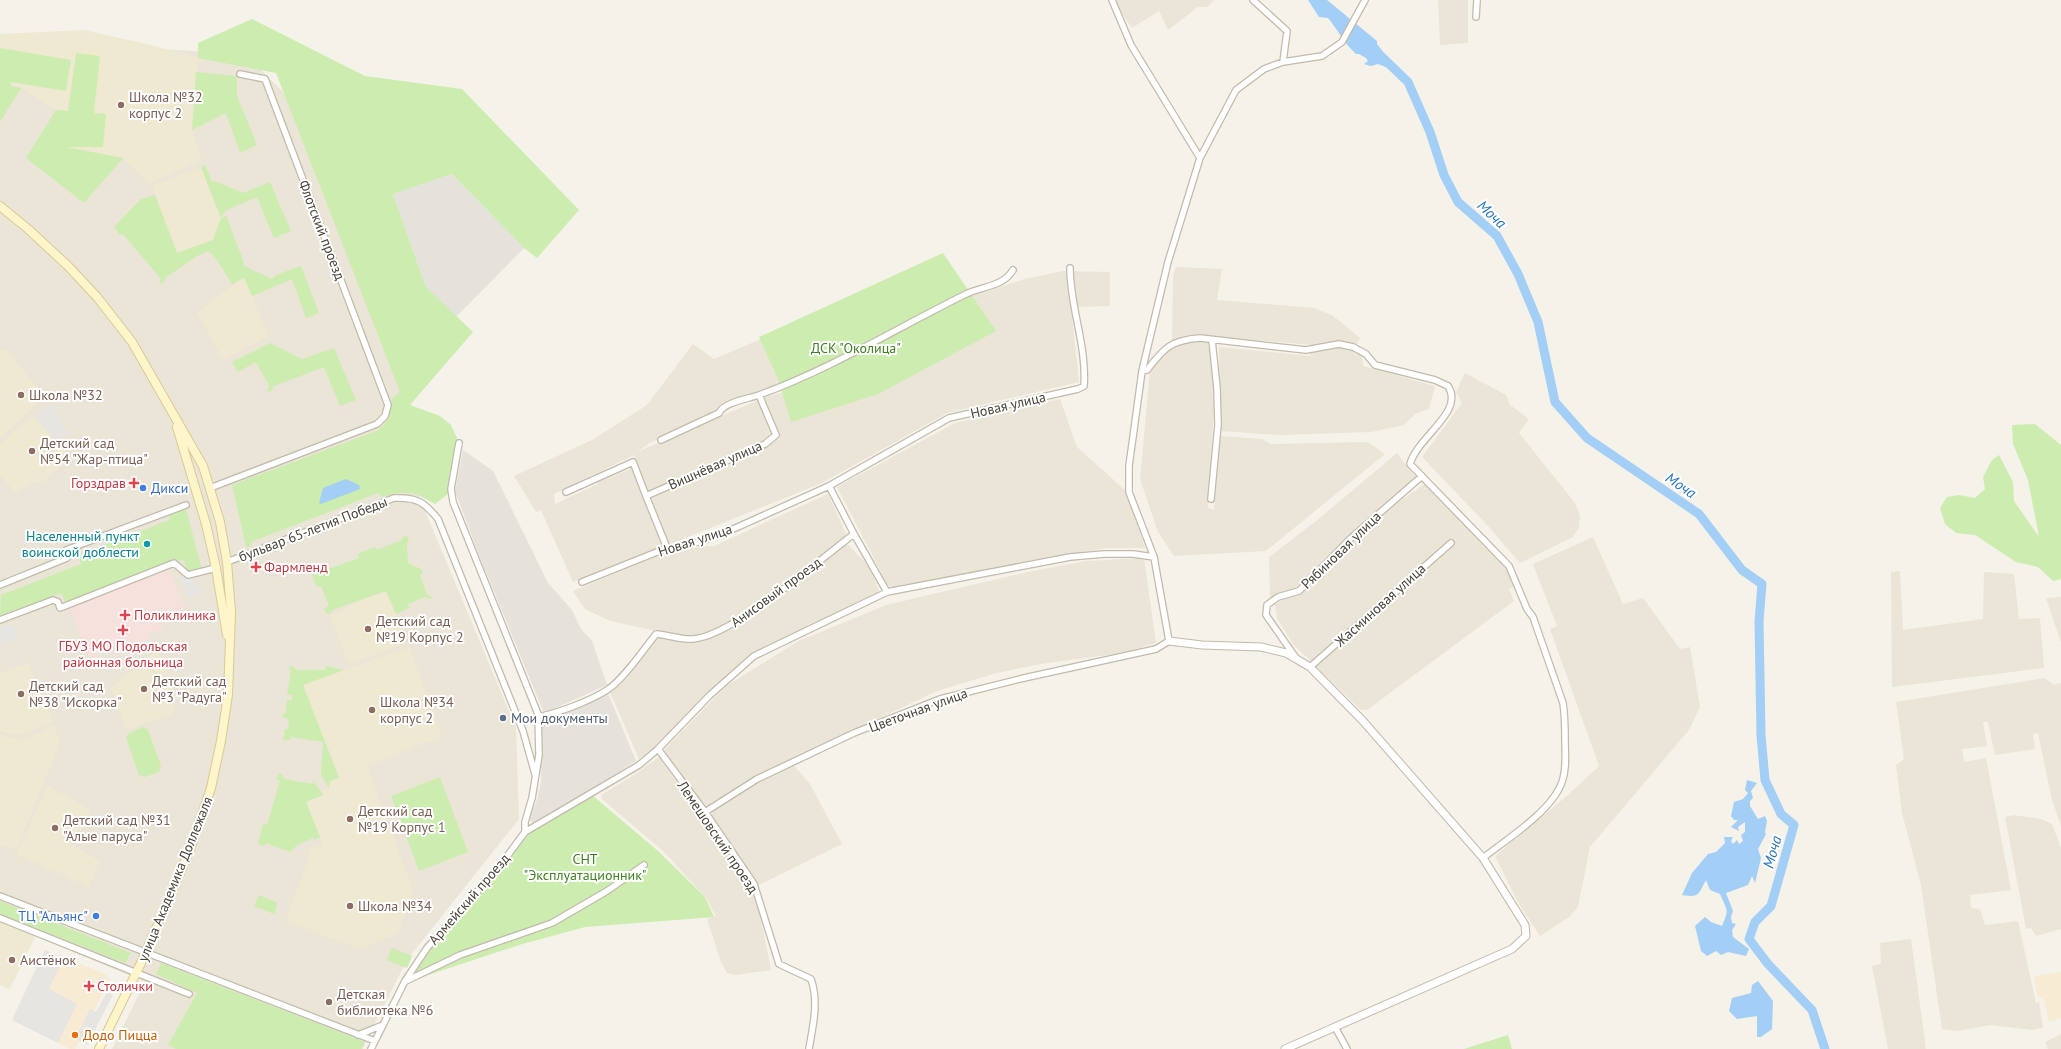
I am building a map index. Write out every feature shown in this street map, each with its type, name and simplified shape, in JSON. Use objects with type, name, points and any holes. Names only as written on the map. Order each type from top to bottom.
[{"type":"main road","name":"улица Академика Доллежаля","points":[[0,206],[59,257],[97,297],[132,342],[203,466],[220,522],[228,562],[230,589],[228,695],[222,735],[211,788],[189,852],[136,972],[99,1049]]},
{"type":"main road","name":"улица Академика Доллежаля","points":[[173,412],[206,524],[216,568],[229,654]]},
{"type":"main road","points":[[189,468],[195,465],[203,466]]},
{"type":"main road","points":[[220,592],[225,593],[230,589]]},
{"type":"street","points":[[1112,0],[1131,45],[1200,158]]},
{"type":"street","points":[[1253,0],[1287,31],[1284,62]]},
{"type":"street","points":[[1285,1049],[1512,949],[1526,936],[1525,925],[1483,858],[1363,721],[1310,667],[1286,653],[1261,647],[1202,645],[1169,641],[1154,557],[1129,492],[1129,466],[1142,371],[1168,262],[1200,158],[1236,90],[1264,69],[1284,62],[1322,56],[1342,42],[1365,0]]},
{"type":"street","points":[[1476,18],[1477,0]]},
{"type":"street","name":"Флотский проезд","points":[[210,488],[377,424],[385,416],[388,405],[265,79],[240,74]]},
{"type":"street","name":"Новая улица","points":[[582,582],[667,548],[705,540],[829,486],[949,418],[1078,389],[1084,386],[1082,351],[1070,287],[1070,268]]},
{"type":"street","points":[[661,440],[718,413],[721,409],[787,385],[824,368],[968,293],[1000,283],[1010,276],[1013,270]]},
{"type":"street","points":[[1142,371],[1147,370],[1161,353],[1174,342],[1189,339],[1306,350],[1339,344],[1353,347],[1366,354],[1375,365],[1435,380],[1448,386],[1453,398],[1452,405],[1448,412],[1419,445],[1410,464],[1508,566],[1527,609],[1533,616],[1563,703],[1565,715],[1566,768],[1562,784],[1551,801],[1483,858]]},
{"type":"street","points":[[1211,499],[1218,425],[1217,388],[1212,340]]},
{"type":"street","name":"Вишнёвая улица","points":[[646,496],[765,444],[776,435],[759,395]]},
{"type":"street","points":[[459,443],[451,489],[453,502],[522,670],[538,717],[539,755],[525,822],[526,832],[627,773],[658,749],[710,695],[754,656],[886,592],[1070,557],[1104,554],[1134,554],[1154,557]]},
{"type":"street","points":[[566,492],[633,462],[667,548]]},
{"type":"street","name":"Рябиновая улица","points":[[1296,659],[1266,615],[1268,605],[1278,597],[1299,591],[1350,539],[1422,476]]},
{"type":"street","points":[[829,486],[886,592]]},
{"type":"street","name":"бульвар 65-летия Победы","points":[[228,562],[394,498],[410,498],[426,505],[438,519],[523,731],[536,775]]},
{"type":"street","points":[[0,585],[67,558],[66,550],[186,505]]},
{"type":"street","name":"Анисовый проезд","points":[[538,717],[553,714],[608,690],[656,634],[693,639],[727,627],[782,590],[854,534]]},
{"type":"street","name":"Жасминовая улица","points":[[1310,667],[1450,543]]},
{"type":"street","points":[[0,620],[53,600],[58,602],[60,608],[174,563],[188,574],[216,568]]},
{"type":"street","name":"Цветочная улица","points":[[705,812],[757,779],[854,733],[917,708],[940,700],[1004,683],[1156,649],[1169,641]]},
{"type":"street","name":"Лемешовский проезд","points":[[658,749],[705,812],[754,884],[779,964],[811,978],[816,993],[815,1016],[809,1049]]},
{"type":"street","name":"Армейский проезд","points":[[371,1049],[405,981],[426,948],[499,867],[526,832]]},
{"type":"street","points":[[405,981],[460,955],[552,924],[600,895],[644,865]]},
{"type":"street","points":[[0,896],[375,1041]]},
{"type":"street","points":[[0,918],[189,994]]},
{"type":"street","points":[[358,1035],[383,1025]]},
{"type":"street","points":[[1335,1027],[1347,1049]]},
{"type":"shaded area","points":[[1113,0],[1214,0],[1207,7],[1198,7],[1168,30],[1159,11],[1132,28]]},
{"type":"shaded area","points":[[1438,0],[1468,0],[1468,43],[1440,45]]},
{"type":"shaded area","name":"Школа №32 корпус 2","points":[[84,30],[151,45],[198,58],[192,130],[201,160],[149,184],[123,158],[63,147],[68,112],[56,110],[21,88],[13,86],[0,99],[0,34]]},
{"type":"shaded area","points":[[0,40],[245,54],[388,196],[436,318],[390,427],[516,728],[519,819],[407,960],[362,1049],[112,1049],[145,982],[0,921]]},
{"type":"shaded area","points":[[201,167],[221,218],[213,240],[177,253],[152,186]]},
{"type":"shaded area","points":[[452,174],[524,248],[456,317],[426,287],[393,194]]},
{"type":"shaded area","points":[[1176,267],[1222,269],[1217,300],[1314,308],[1332,315],[1360,338],[1356,345],[1346,341],[1313,345],[1197,335],[1172,340],[1173,276]]},
{"type":"shaded area","points":[[1063,271],[1110,272],[1110,306],[1071,307],[1079,382],[947,413],[822,483],[668,545],[649,496],[778,439],[762,398],[784,392],[972,296],[1025,279]]},
{"type":"shaded area","points":[[244,277],[268,336],[224,360],[197,313]]},
{"type":"shaded area","points":[[775,333],[792,378],[720,406],[716,411],[648,444],[639,451],[759,400],[773,434],[763,441],[681,476],[648,493],[634,455],[554,494],[555,504],[598,484],[598,482],[633,468],[663,545],[643,556],[573,582],[541,510],[536,512],[514,476],[594,439],[647,405],[693,344],[714,359]]},
{"type":"shaded area","points":[[1197,340],[1208,341],[1213,385],[1214,408],[1208,508],[1214,510],[1219,436],[1262,439],[1271,444],[1368,442],[1385,454],[1266,551],[1174,556],[1158,532],[1140,479],[1150,371],[1172,346]]},
{"type":"shaded area","points":[[1338,346],[1352,348],[1362,353],[1363,366],[1435,386],[1429,409],[1415,414],[1404,425],[1371,432],[1280,435],[1220,431],[1219,347],[1311,356],[1311,352]]},
{"type":"shaded area","name":"Школа №32","points":[[0,348],[3,351],[6,349],[44,397],[0,438]]},
{"type":"shaded area","points":[[1465,373],[1506,395],[1510,405],[1529,419],[1519,433],[1575,503],[1580,516],[1579,527],[1573,537],[1520,563],[1488,526],[1422,457],[1462,403],[1456,392]]},
{"type":"shaded area","points":[[1060,399],[1077,447],[1126,491],[1145,548],[1107,548],[1010,564],[892,588],[887,584],[837,487],[955,423]]},
{"type":"shaded area","points":[[52,404],[68,433],[57,442],[36,418]]},
{"type":"shaded area","name":"Детский сад №54 \"Жар-птица\"","points":[[33,415],[70,457],[43,482],[37,482],[15,492],[0,475],[0,444]]},
{"type":"shaded area","points":[[463,450],[493,471],[548,583],[572,610],[581,629],[592,641],[607,685],[544,713],[479,555],[455,491]]},
{"type":"shaded area","points":[[1397,453],[1416,478],[1354,531],[1297,588],[1270,599],[1269,557],[1316,521]]},
{"type":"shaded area","points":[[1426,483],[1505,566],[1514,586],[1509,589],[1514,601],[1367,710],[1361,710],[1293,644],[1277,618],[1275,605],[1286,598],[1298,596],[1346,552],[1343,549],[1391,507]]},
{"type":"shaded area","points":[[828,494],[847,536],[727,625],[694,636],[671,634],[610,621],[585,609],[573,591],[660,555],[687,547],[714,546]]},
{"type":"shaded area","points":[[1593,537],[1623,604],[1643,598],[1680,649],[1690,647],[1700,707],[1689,730],[1590,847],[1578,907],[1569,917],[1540,936],[1519,904],[1495,856],[1569,794],[1599,766],[1550,629],[1557,626],[1533,564]]},
{"type":"shaded area","points":[[848,545],[869,566],[879,591],[749,657],[704,697],[661,742],[639,759],[610,692],[651,643],[660,637],[694,642],[727,631],[755,614],[843,546]]},
{"type":"shaded area","points":[[1144,558],[1156,643],[1122,653],[1041,664],[997,673],[937,691],[776,767],[705,808],[667,758],[664,750],[726,686],[799,641],[886,605],[1028,572],[1086,561]]},
{"type":"shaded area","name":"Поликлиника","points":[[169,569],[185,608],[170,621],[162,624],[164,628],[148,634],[150,639],[111,654],[109,650],[89,658],[70,608]]},
{"type":"shaded area","points":[[1900,571],[1903,630],[1983,619],[1984,572],[2014,574],[2019,619],[2040,618],[2044,668],[1892,687],[1891,572]]},
{"type":"shaded area","points":[[178,573],[196,581],[202,594],[189,600]]},
{"type":"shaded area","name":"Детский сад №19 Корпус 2","points":[[387,591],[406,643],[349,664],[330,615],[351,607],[351,604]]},
{"type":"shaded area","points":[[2061,597],[2061,643],[2046,598]]},
{"type":"shaded area","points":[[12,623],[18,639],[0,646],[0,628]]},
{"type":"shaded area","points":[[409,647],[441,734],[440,737],[367,766],[413,890],[398,934],[360,949],[286,921],[310,854],[308,850],[323,844],[306,802],[323,795],[321,791],[329,788],[330,781],[339,777],[303,685]]},
{"type":"shaded area","name":"Детский сад №3 \"Радуга\"","points":[[158,649],[176,691],[174,713],[126,730],[111,688]]},
{"type":"shaded area","name":"Детский сад №38 \"Искорка\"","points":[[28,663],[53,722],[17,735],[0,731],[0,673]]},
{"type":"shaded area","points":[[2045,678],[2054,685],[2061,683],[2061,826],[2052,800],[2038,733],[2033,734],[2035,749],[1995,755],[1988,722],[1983,722],[1987,746],[1962,749],[1964,762],[1986,758],[2011,890],[1970,895],[1971,908],[1980,909],[1985,925],[2018,921],[2036,1003],[2039,1002],[2043,1028],[2033,1030],[1990,1025],[1958,1031],[1942,1029],[1921,885],[1902,813],[1896,765],[1904,759],[1896,702]]},
{"type":"shaded area","points":[[607,691],[636,761],[584,794],[532,823],[529,818],[537,800],[541,782],[541,722]]},
{"type":"shaded area","points":[[53,726],[60,742],[16,850],[0,844],[0,734],[21,740]]},
{"type":"shaded area","points":[[659,757],[751,885],[757,898],[771,970],[736,975],[727,973],[721,962],[707,919],[716,916],[706,898],[664,852],[602,799],[601,795],[634,775]]},
{"type":"shaded area","points":[[794,766],[810,784],[842,844],[759,885],[711,816],[713,811],[757,782]]},
{"type":"shaded area","name":"Детский сад №31 \"Алые паруса\"","points":[[48,786],[91,810],[71,845],[100,861],[89,887],[16,854]]},
{"type":"shaded area","points":[[2013,815],[2041,819],[2052,824],[2061,848],[2061,929],[2036,936],[2031,928],[2026,929],[2005,817]]},
{"type":"shaded area","name":"Аистёнок","points":[[0,920],[36,935],[10,989],[0,985]]},
{"type":"shaded area","points":[[1911,939],[1926,1049],[1888,1049],[1872,966],[1881,964],[1880,943]]},
{"type":"shaded area","points":[[45,950],[106,974],[109,981],[75,1049],[70,1049],[12,1020]]},
{"type":"shaded area","points":[[45,950],[64,958],[49,989],[77,1004],[58,1043],[12,1020]]},
{"type":"shaded area","points":[[2061,972],[2061,1018],[2049,1022],[2043,997],[2038,997],[2034,980],[2035,976]]},
{"type":"shaded area","points":[[107,992],[113,995],[87,1045],[75,1039],[90,1009],[96,1012]]},
{"type":"shaded area","points":[[2061,1034],[2061,1049],[2048,1049],[2045,1042]]},
{"type":"green space","points":[[252,19],[365,76],[462,89],[579,210],[537,258],[524,248],[452,174],[393,194],[426,287],[473,332],[410,405],[440,416],[451,425],[457,438],[448,494],[435,504],[415,494],[397,493],[382,497],[378,493],[251,542],[252,546],[249,547],[246,546],[232,485],[379,430],[389,418],[392,398],[400,392],[276,73],[198,58],[198,43]]},
{"type":"green space","points":[[0,48],[71,60],[66,91],[10,82],[12,86],[21,88],[0,122]]},
{"type":"green space","points":[[76,53],[100,56],[94,113],[106,114],[103,147],[66,147],[123,158],[84,203],[26,158],[56,110],[68,111]]},
{"type":"green space","points":[[196,72],[237,76],[237,96],[257,145],[240,153],[226,113],[192,130]]},
{"type":"green space","points":[[205,165],[212,182],[215,181],[243,193],[270,182],[291,231],[274,238],[257,197],[225,211],[221,218],[201,167]]},
{"type":"green space","points":[[155,195],[177,253],[213,240],[221,218],[226,216],[244,266],[272,279],[276,275],[301,266],[319,313],[306,318],[292,279],[252,296],[244,278],[232,284],[215,257],[208,251],[197,256],[165,278],[166,280],[161,284],[159,281],[161,279],[123,234],[120,235],[114,227],[141,199]]},
{"type":"green space","name":"ДСК \"Околица\"","points":[[943,253],[996,331],[878,394],[791,422],[778,379],[759,337]]},
{"type":"green space","points":[[270,343],[302,359],[334,348],[356,400],[340,406],[324,367],[272,387],[273,390],[268,392],[267,389],[270,387],[256,362],[238,372],[232,362]]},
{"type":"green space","points":[[2035,424],[2061,445],[2061,579],[2053,581],[2038,567],[2016,562],[1975,535],[1956,533],[1945,524],[1940,508],[1947,497],[1959,495],[1975,498],[1985,489],[1983,477],[1992,460],[1999,455],[2013,482],[2014,501],[2039,537],[2028,480],[2013,444],[2012,425]]},
{"type":"green space","points":[[186,509],[202,570],[189,574],[183,559],[65,602],[61,593],[0,617],[1,595],[81,564],[78,555],[169,520],[169,514]]},
{"type":"green space","points":[[407,536],[409,540],[407,543],[408,563],[421,569],[423,573],[420,575],[427,595],[432,597],[431,599],[425,597],[408,604],[409,608],[396,614],[386,591],[332,610],[330,614],[326,613],[324,608],[329,606],[321,586],[317,587],[311,573],[318,568],[320,572],[359,558],[358,554],[375,547],[377,550],[402,540],[402,537]]},
{"type":"green space","points":[[292,666],[297,670],[325,670],[326,666],[344,670],[303,685],[339,778],[330,781],[329,788],[321,774],[323,742],[291,737],[290,740],[283,740],[285,729],[288,729],[289,719],[282,717],[282,714],[285,714],[287,700],[292,700],[292,695],[287,695],[291,670],[288,668]]},
{"type":"green space","points":[[143,727],[148,730],[161,766],[159,772],[145,777],[139,775],[126,738],[129,733]]},
{"type":"green space","points":[[279,774],[282,774],[284,779],[313,784],[313,780],[323,795],[306,802],[320,837],[314,840],[313,838],[297,845],[290,852],[266,843],[265,846],[258,844],[263,824],[267,825],[280,781],[276,779]]},
{"type":"green space","points":[[440,777],[468,852],[419,871],[391,796]]},
{"type":"green space","name":"СНТ \"Эксплуатационник\"","points":[[592,795],[658,851],[705,897],[714,917],[585,927],[519,945],[416,979],[411,973],[426,949],[503,869],[526,833]]},
{"type":"green space","points":[[259,895],[278,903],[274,914],[254,906]]},
{"type":"green space","points":[[0,901],[131,953],[125,963],[0,914]]},
{"type":"green space","points":[[392,948],[412,956],[407,968],[387,960]]},
{"type":"green space","points":[[161,963],[365,1042],[362,1049],[176,1049],[168,1045],[197,993],[156,974]]},
{"type":"green space","points":[[1508,1035],[1512,1049],[1464,1049]]},
{"type":"water","points":[[1308,0],[1327,0],[1377,41],[1377,44],[1392,63],[1388,68],[1378,64],[1371,66],[1364,64],[1368,61],[1366,58],[1356,54],[1352,50],[1328,18],[1319,17]]},
{"type":"water","points":[[346,479],[359,485],[360,489],[321,504],[319,503],[323,488]]},
{"type":"water","points":[[1747,780],[1757,783],[1751,791],[1753,798],[1750,801],[1750,806],[1758,819],[1765,816],[1767,821],[1766,834],[1758,849],[1761,858],[1755,883],[1752,876],[1748,885],[1726,893],[1733,911],[1731,917],[1732,923],[1736,924],[1732,930],[1733,937],[1749,949],[1746,956],[1728,952],[1721,955],[1716,951],[1707,956],[1701,951],[1695,926],[1705,917],[1711,922],[1722,926],[1727,913],[1725,904],[1720,894],[1710,890],[1706,880],[1698,894],[1692,896],[1682,895],[1692,873],[1708,854],[1716,852],[1725,843],[1724,837],[1733,837],[1731,841],[1733,844],[1737,840],[1739,844],[1743,841],[1741,835],[1745,832],[1745,822],[1738,827],[1739,831],[1731,827],[1738,820],[1734,820],[1731,816],[1734,802],[1743,799],[1748,793],[1745,790]]},
{"type":"water","points":[[1758,981],[1773,1001],[1772,1029],[1761,1037],[1757,1037],[1757,1016],[1737,1019],[1729,1011],[1732,998],[1751,993],[1752,985]]},
{"type":"waterway","name":"Моча","points":[[1382,57],[1408,82],[1430,132],[1444,175],[1458,202],[1497,236],[1518,274],[1538,322],[1555,402],[1587,438],[1699,514],[1742,570],[1762,584],[1759,621],[1761,735],[1765,780],[1781,814],[1794,825],[1771,906],[1755,922],[1749,939],[1768,964],[1812,1010],[1825,1049]]},
{"type":"place","name":"Школа №32 корпус 2","points":[[121,105]]},
{"type":"place","name":"Школа №32","points":[[21,395]]},
{"type":"place","name":"Детский сад №54 \"Жар-птица\"","points":[[32,451]]},
{"type":"place","name":"Горздрав","points":[[134,483]]},
{"type":"place","name":"Дикси","points":[[143,488]]},
{"type":"place","name":"Населенный пункт воинской доблести","points":[[147,544]]},
{"type":"place","name":"Фармленд","points":[[256,567]]},
{"type":"place","name":"Поликлиника","points":[[125,615]]},
{"type":"place","name":"Детский сад №19 Корпус 2","points":[[368,629]]},
{"type":"place","name":"ГБУЗ МО Подольская районная больница","points":[[123,630]]},
{"type":"place","name":"Детский сад №3 \"Радуга\"","points":[[144,689]]},
{"type":"place","name":"Детский сад №38 \"Искорка\"","points":[[21,694]]},
{"type":"place","name":"Школа №34 корпус 2","points":[[372,710]]},
{"type":"place","name":"Мои документы","points":[[503,718]]},
{"type":"place","name":"Детский сад №19 Корпус 1","points":[[350,819]]},
{"type":"place","name":"Детский сад №31 \"Алые паруса\"","points":[[55,828]]},
{"type":"place","name":"Школа №34","points":[[350,906]]},
{"type":"place","name":"ТЦ \"Альянс\"","points":[[96,916]]},
{"type":"place","name":"Аистёнок","points":[[12,960]]},
{"type":"place","name":"Столички","points":[[89,986]]},
{"type":"place","name":"Детская библиотека №6","points":[[329,1002]]},
{"type":"place","name":"Додо Пицца","points":[[75,1035]]}]
